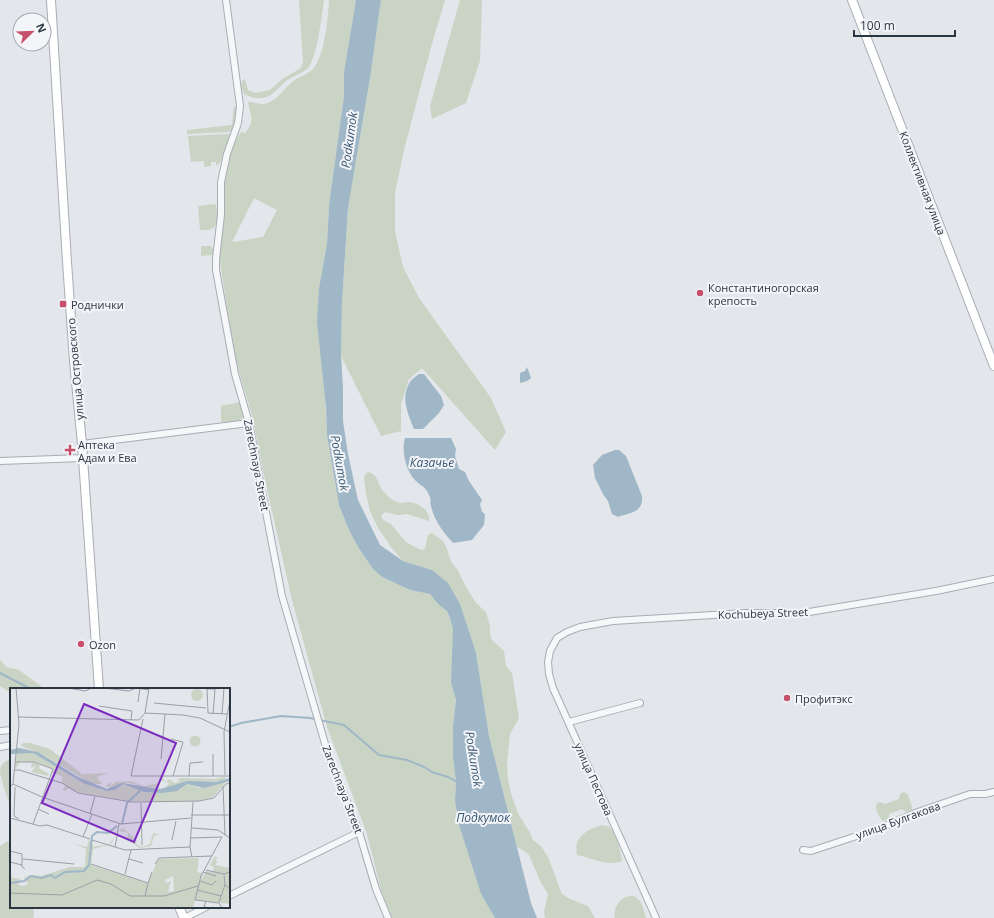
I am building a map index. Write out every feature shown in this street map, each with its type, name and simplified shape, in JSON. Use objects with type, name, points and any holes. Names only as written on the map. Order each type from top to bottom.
[{"type":"street","name":"улица Островского","points":[[51,0],[66,262],[82,444],[99,688]]},
{"type":"street","name":"Zarechnaya Street","points":[[226,0],[240,106],[238,123],[227,154],[222,182],[221,215],[216,270],[235,374],[249,423],[282,596],[328,754],[359,832],[376,888],[388,918]]},
{"type":"street","name":"Коллективная улица","points":[[852,0],[994,366]]},
{"type":"street","points":[[82,444],[249,423]]},
{"type":"street","points":[[0,461],[83,458]]},
{"type":"street","name":"Kochubeya Street","points":[[557,638],[580,627],[613,621],[746,613],[803,613],[913,595],[994,579]]},
{"type":"street","name":"улица Пестова","points":[[557,638],[550,651],[548,662],[549,674],[656,918]]},
{"type":"street","points":[[569,722],[640,703]]},
{"type":"street","points":[[0,731],[10,730]]},
{"type":"street","points":[[0,748],[10,745]]},
{"type":"street","name":"улица Булгакова","points":[[803,850],[811,851],[878,829],[918,812],[970,794],[985,794],[994,792]]},
{"type":"street","points":[[230,896],[359,832]]},
{"type":"street","points":[[179,908],[184,918],[204,908]]},
{"type":"green space","points":[[299,0],[324,0],[319,36],[311,63],[306,70],[287,81],[275,92],[266,97],[257,98],[244,94],[241,86],[242,81],[245,79],[248,90],[255,93],[270,90],[282,79],[301,68],[303,62]]},
{"type":"green space","points":[[329,0],[356,0],[344,72],[344,96],[329,205],[327,244],[319,288],[327,435],[339,505],[358,547],[373,569],[382,577],[410,590],[430,594],[438,604],[447,611],[450,618],[454,629],[451,683],[456,700],[453,726],[453,757],[456,782],[455,801],[459,825],[481,894],[495,918],[392,918],[381,890],[367,834],[327,727],[292,600],[252,415],[239,372],[232,341],[219,254],[224,222],[224,174],[230,152],[241,132],[245,133],[250,125],[251,118],[248,102],[263,104],[272,101],[292,82],[313,69],[317,63],[323,46],[327,26]],"holes":[[[254,198],[277,210],[263,237],[232,242]]]},
{"type":"green space","points":[[381,0],[445,0],[404,150],[395,192],[395,231],[403,267],[419,298],[491,398],[506,432],[495,450],[422,368],[409,379],[401,404],[401,431],[381,436],[341,356],[342,302],[348,208],[370,78]]},
{"type":"green space","points":[[460,0],[482,0],[480,61],[466,103],[432,119],[430,106]]},
{"type":"green space","points":[[234,106],[237,110],[233,130],[228,132],[187,134],[187,130],[232,125]]},
{"type":"green space","points":[[231,135],[226,152],[222,160],[216,166],[216,162],[211,162],[211,166],[204,167],[204,161],[191,162],[188,136]]},
{"type":"green space","points":[[216,205],[217,214],[215,226],[210,230],[200,230],[198,206]]},
{"type":"green space","points":[[201,246],[211,246],[213,249],[213,255],[201,256]]},
{"type":"green space","points":[[240,402],[245,416],[235,421],[224,423],[221,421],[221,406]]},
{"type":"green space","points":[[368,472],[375,476],[382,490],[390,498],[398,503],[409,502],[424,508],[428,514],[429,521],[407,514],[398,515],[385,512],[381,516],[383,520],[391,524],[406,542],[421,550],[425,549],[428,535],[432,533],[443,541],[451,562],[457,569],[466,587],[476,603],[486,612],[492,640],[504,651],[506,666],[512,673],[519,718],[510,734],[507,764],[508,780],[512,797],[519,815],[533,840],[541,846],[548,857],[562,894],[588,906],[595,918],[545,918],[544,911],[548,894],[541,883],[529,855],[517,847],[489,736],[476,653],[432,570],[403,561],[378,528],[370,511],[366,494],[364,476]]},
{"type":"green space","points":[[0,660],[6,667],[19,670],[42,688],[10,688],[10,692],[0,686]]},
{"type":"green space","points":[[10,760],[10,805],[0,774],[1,766]]},
{"type":"green space","points":[[904,792],[908,795],[912,810],[906,812],[902,809],[889,814],[889,818],[883,821],[877,810],[877,803],[880,802],[885,804],[899,799],[900,794]]},
{"type":"green space","points":[[602,825],[610,827],[618,843],[622,861],[616,863],[605,863],[577,855],[576,848],[579,838],[591,829]]},
{"type":"green space","points":[[10,841],[10,908],[33,908],[33,918],[0,918],[0,846]]},
{"type":"green space","points":[[634,896],[641,902],[646,918],[615,918],[615,910],[619,902],[626,897]]},
{"type":"water","name":"Подкумок","points":[[356,0],[381,0],[370,78],[348,208],[342,302],[341,355],[343,421],[348,454],[358,500],[380,545],[403,561],[432,570],[448,583],[460,604],[476,653],[489,736],[531,903],[537,918],[495,918],[481,894],[459,825],[455,801],[456,782],[453,757],[453,726],[456,700],[451,683],[453,629],[447,611],[438,604],[430,594],[410,590],[382,577],[373,569],[358,547],[339,505],[327,435],[326,408],[317,322],[319,288],[327,244],[329,205],[344,96],[344,72]]},
{"type":"water","points":[[527,367],[531,378],[520,383],[520,373],[525,371]]},
{"type":"water","points":[[419,374],[424,374],[441,396],[444,405],[439,413],[423,429],[414,429],[409,417],[405,400],[407,388],[410,382]]},
{"type":"water","name":"Казачье","points":[[405,438],[451,438],[456,449],[455,456],[459,469],[465,472],[469,481],[482,500],[480,504],[482,512],[485,514],[484,525],[472,540],[453,543],[439,526],[432,511],[430,498],[427,492],[424,487],[410,474],[404,456]]},
{"type":"water","points":[[619,450],[626,456],[642,496],[642,502],[638,509],[632,513],[618,517],[612,514],[608,501],[595,478],[593,465],[602,455]]},
{"type":"waterway","points":[[0,673],[29,688]]},
{"type":"waterway","points":[[230,727],[241,723],[281,716],[310,718],[344,725],[379,755],[407,760],[457,782]]},
{"type":"place","name":"Константиногорская крепость","points":[[700,293]]},
{"type":"place","name":"Роднички","points":[[63,304]]},
{"type":"place","name":"Аптека Адам и Ева","points":[[70,450]]},
{"type":"place","name":"Ozon","points":[[81,644]]},
{"type":"place","name":"Профитэкс","points":[[787,698]]},
{"type":"water label","name":"Podkumok","points":[[349,140]]},
{"type":"water label","name":"Podkumok","points":[[340,463]]},
{"type":"water label","name":"Podkumok","points":[[474,759]]}]
